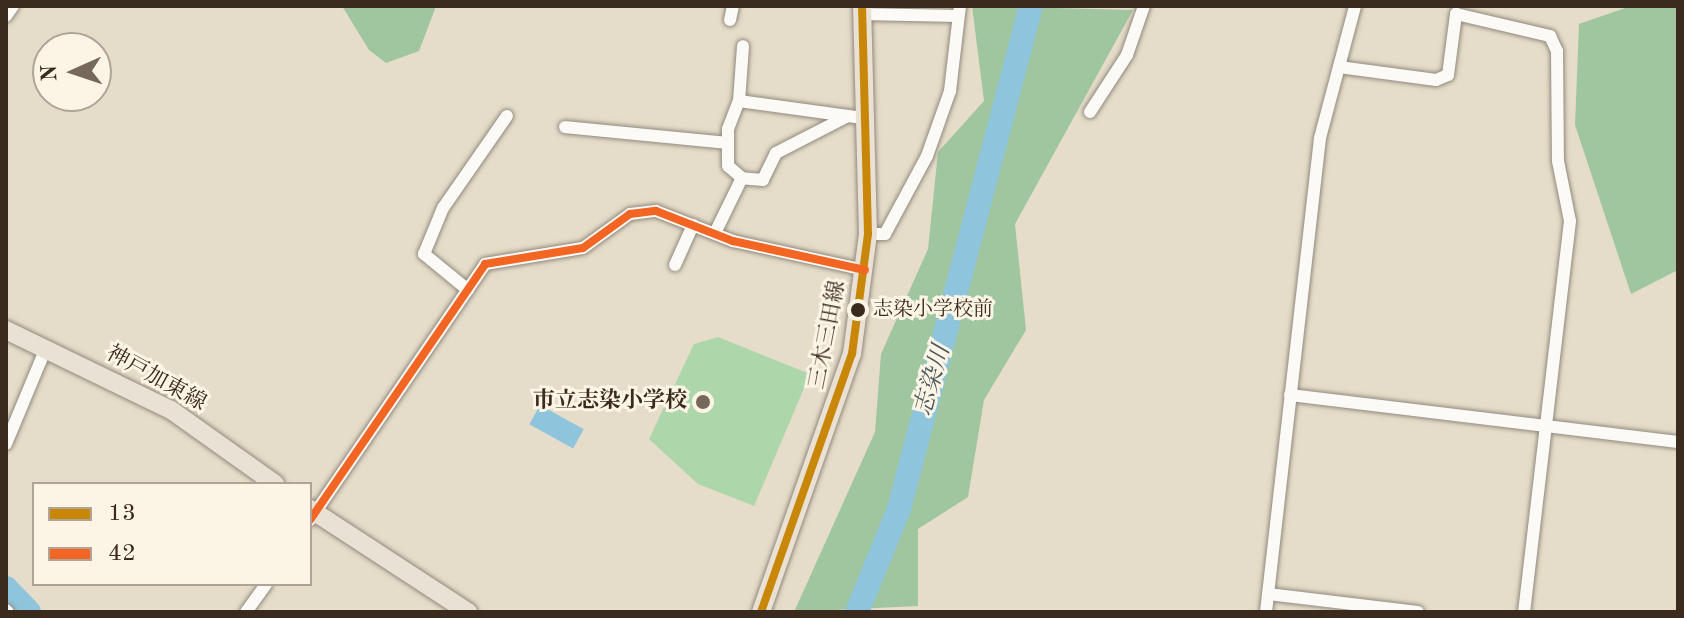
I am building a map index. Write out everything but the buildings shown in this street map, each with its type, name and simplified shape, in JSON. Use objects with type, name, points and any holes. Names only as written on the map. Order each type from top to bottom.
[{"type":"main road","name":"三木三田線","points":[[761,612],[844,387],[865,270],[868,234],[854,117],[862,10]]},
{"type":"main road","name":"神戸加東線","points":[[6,330],[171,410],[272,482]]},
{"type":"main road","points":[[312,514],[468,612]]},
{"type":"street","points":[[6,16],[13,6]]},
{"type":"street","points":[[730,20],[733,6]]},
{"type":"street","points":[[1090,112],[1127,55],[1144,6]]},
{"type":"street","points":[[1266,612],[1320,138],[1355,6]]},
{"type":"street","points":[[862,10],[959,11],[950,91],[927,156],[885,234],[868,234]]},
{"type":"street","points":[[1339,67],[1436,80],[1448,75],[1456,14],[1550,36],[1561,69],[1558,161],[1570,221],[1524,612]]},
{"type":"street","points":[[743,46],[739,101],[727,143],[728,166],[742,178],[763,180],[776,153],[854,117]]},
{"type":"street","points":[[739,101],[854,117]]},
{"type":"street","points":[[468,290],[424,254],[443,208],[507,116]]},
{"type":"street","points":[[565,127],[727,143]]},
{"type":"street","points":[[715,233],[742,178]]},
{"type":"street","points":[[312,514],[485,264],[583,248],[630,214],[656,211],[715,233],[865,270]]},
{"type":"street","points":[[675,265],[693,225]]},
{"type":"street","points":[[6,444],[46,348]]},
{"type":"street","points":[[1290,395],[1678,442]]},
{"type":"street","points":[[246,612],[265,586]]},
{"type":"street","points":[[1268,594],[1418,612]]},
{"type":"green space","points":[[342,6],[436,6],[419,51],[386,63],[369,50]]},
{"type":"green space","points":[[972,6],[1133,10],[1015,224],[1026,330],[984,400],[968,497],[918,529],[918,606],[794,612],[875,432],[881,354],[928,249],[938,152],[984,101]]},
{"type":"green space","points":[[1631,6],[1678,6],[1678,270],[1631,294],[1575,125],[1579,24]]},
{"type":"green space","points":[[718,337],[810,374],[754,506],[698,484],[649,439],[694,344]]},
{"type":"water","points":[[540,405],[584,429],[573,448],[529,424]]},
{"type":"waterway","name":"志染川","points":[[857,612],[899,509],[1031,6]]},
{"type":"waterway","points":[[6,588],[29,612]]},
{"type":"transit line","name":"13","points":[[761,612],[852,354],[868,234],[862,6]]},
{"type":"transit line","name":"42","points":[[312,517],[485,264],[583,248],[630,214],[656,211],[733,241],[865,270]]},
{"type":"place","name":"志染小学校前","points":[[858,310]]},
{"type":"place","name":"市立志染小学校","points":[[703,402]]}]
